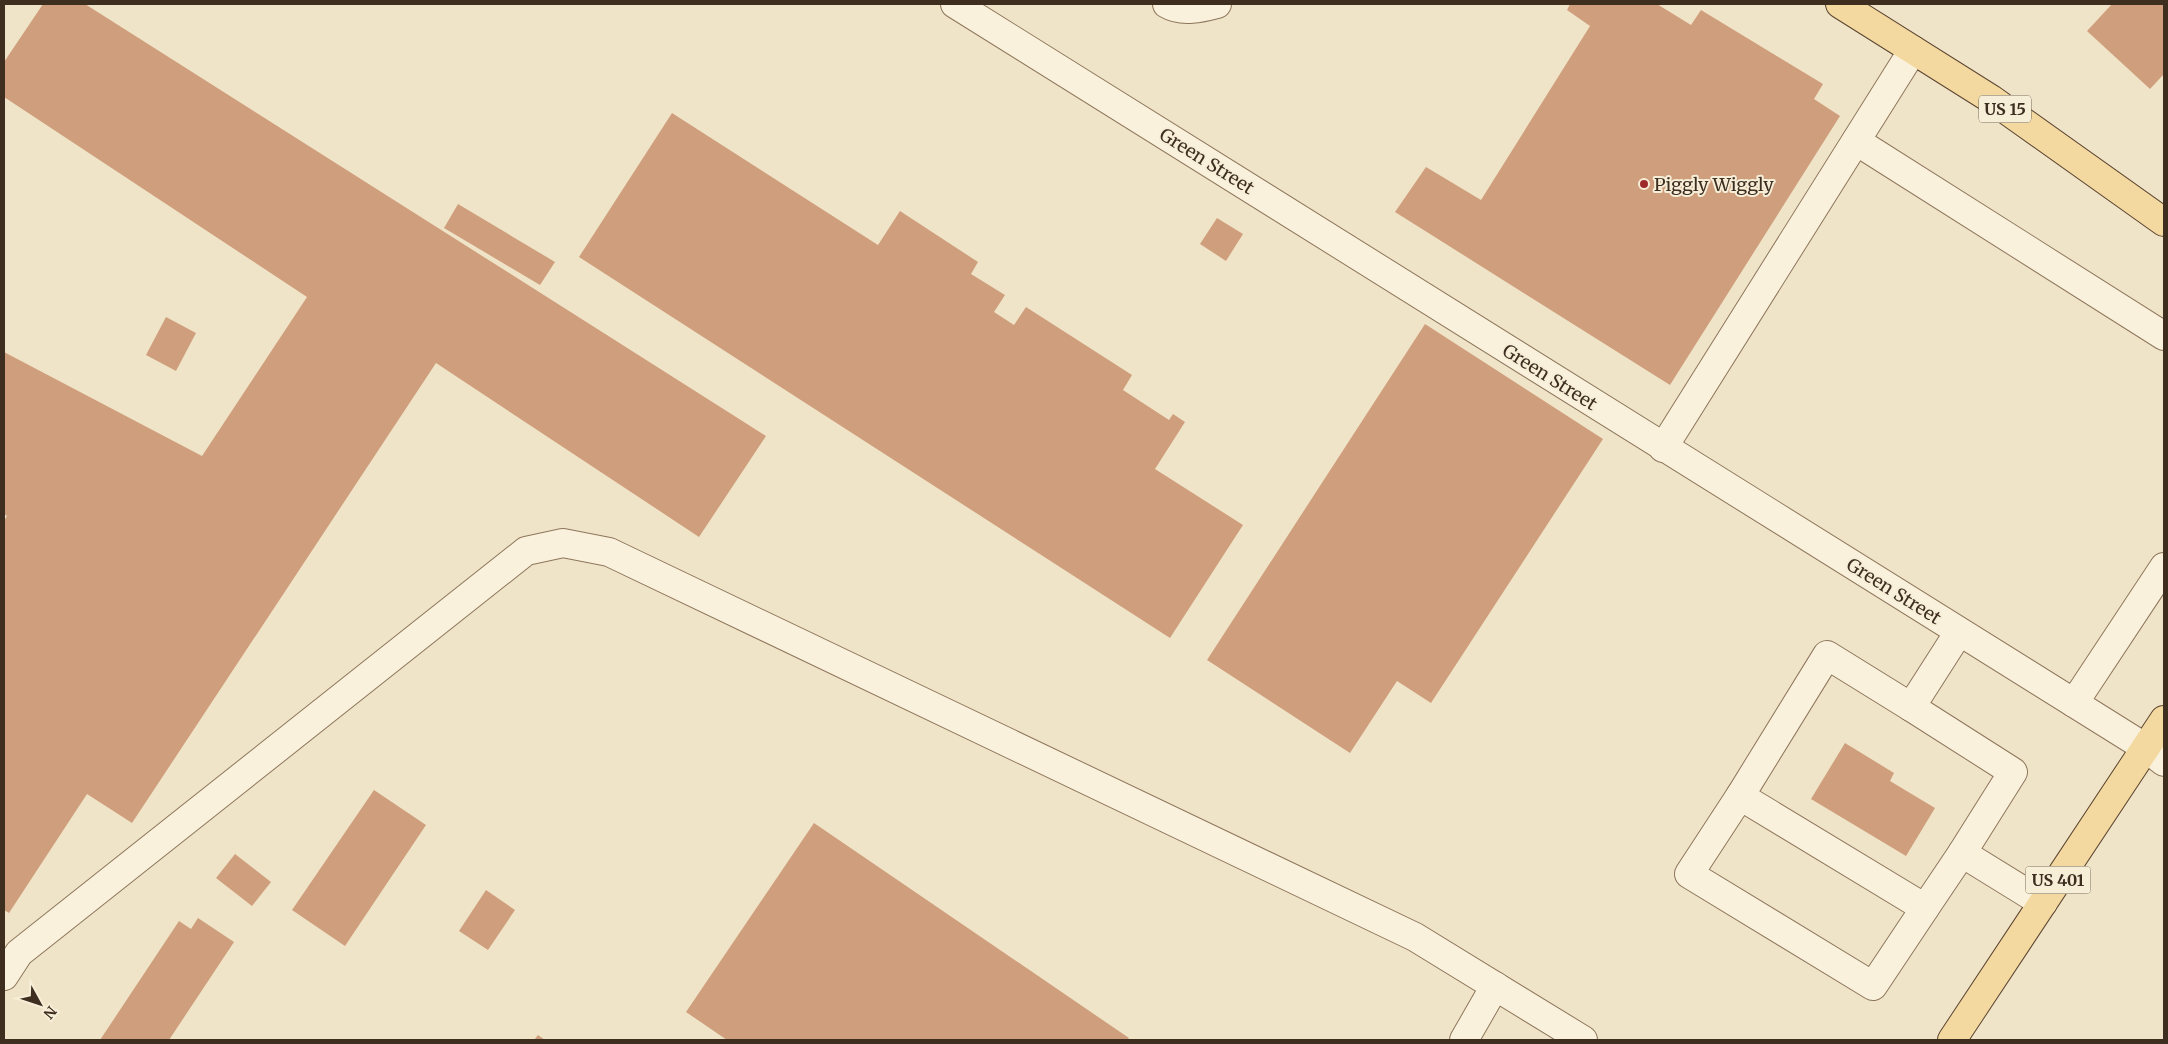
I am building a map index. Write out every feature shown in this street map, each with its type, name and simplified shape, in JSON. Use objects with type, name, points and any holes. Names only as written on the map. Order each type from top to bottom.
[{"type":"main road","name":"US 15","points":[[1840,4],[1991,99],[2164,222]]},
{"type":"main road","name":"US 401","points":[[1952,1040],[2043,903],[2155,755],[2164,720]]},
{"type":"street","name":"Green Street","points":[[955,4],[2155,755]]},
{"type":"street","points":[[1167,4],[1184,9],[1204,8],[1217,4]]},
{"type":"street","points":[[1663,448],[1913,50]]},
{"type":"street","points":[[1856,141],[2164,335]]},
{"type":"street","points":[[4,976],[19,953],[526,551],[563,543],[609,552],[1415,937],[1582,1040]]},
{"type":"street","points":[[2074,703],[2164,566]]},
{"type":"street","points":[[1910,707],[1959,632]]},
{"type":"street","points":[[1827,655],[1910,707],[2013,772],[1962,853],[1873,986],[1689,874],[1740,796],[1827,655]]},
{"type":"street","points":[[1740,796],[1926,908]]},
{"type":"street","points":[[1962,853],[2043,903]]},
{"type":"street","points":[[1464,1040],[1495,986]]},
{"type":"building","points":[[43,4],[85,4],[766,436],[699,537],[436,363],[132,823],[87,794],[9,913],[4,910],[4,521],[7,516],[4,514],[4,352],[202,456],[307,297],[4,97],[4,62]]},
{"type":"building","name":"Piggly Wiggly","points":[[1570,4],[1657,4],[1691,25],[1701,10],[1823,84],[1814,99],[1840,116],[1670,385],[1395,212],[1426,167],[1481,200],[1590,26],[1567,10]]},
{"type":"building","points":[[2112,4],[2164,4],[2164,74],[2150,89],[2087,31]]},
{"type":"building","points":[[672,113],[878,245],[900,211],[978,262],[971,274],[1005,295],[994,312],[1014,325],[1026,307],[1132,375],[1123,390],[1169,420],[1173,414],[1185,422],[1155,469],[1243,525],[1170,638],[579,257]]},
{"type":"building","points":[[458,204],[555,262],[540,285],[444,228]]},
{"type":"building","points":[[1217,218],[1243,234],[1226,261],[1200,244]]},
{"type":"building","points":[[166,317],[196,333],[176,371],[146,355]]},
{"type":"building","points":[[1425,324],[1603,439],[1431,703],[1397,681],[1350,753],[1207,660]]},
{"type":"building","points":[[1845,743],[1894,773],[1890,781],[1935,808],[1906,856],[1811,799]]},
{"type":"building","points":[[374,790],[426,825],[345,946],[292,910]]},
{"type":"building","points":[[814,823],[1129,1038],[1127,1040],[727,1040],[686,1012]]},
{"type":"building","points":[[235,854],[271,882],[252,906],[216,878]]},
{"type":"building","points":[[486,890],[515,910],[488,950],[459,931]]},
{"type":"building","points":[[198,918],[234,942],[169,1040],[100,1040],[179,921],[191,929]]},
{"type":"building","points":[[538,1035],[545,1040],[534,1040]]},
{"type":"place","name":"Piggly Wiggly","points":[[1644,184]]}]
